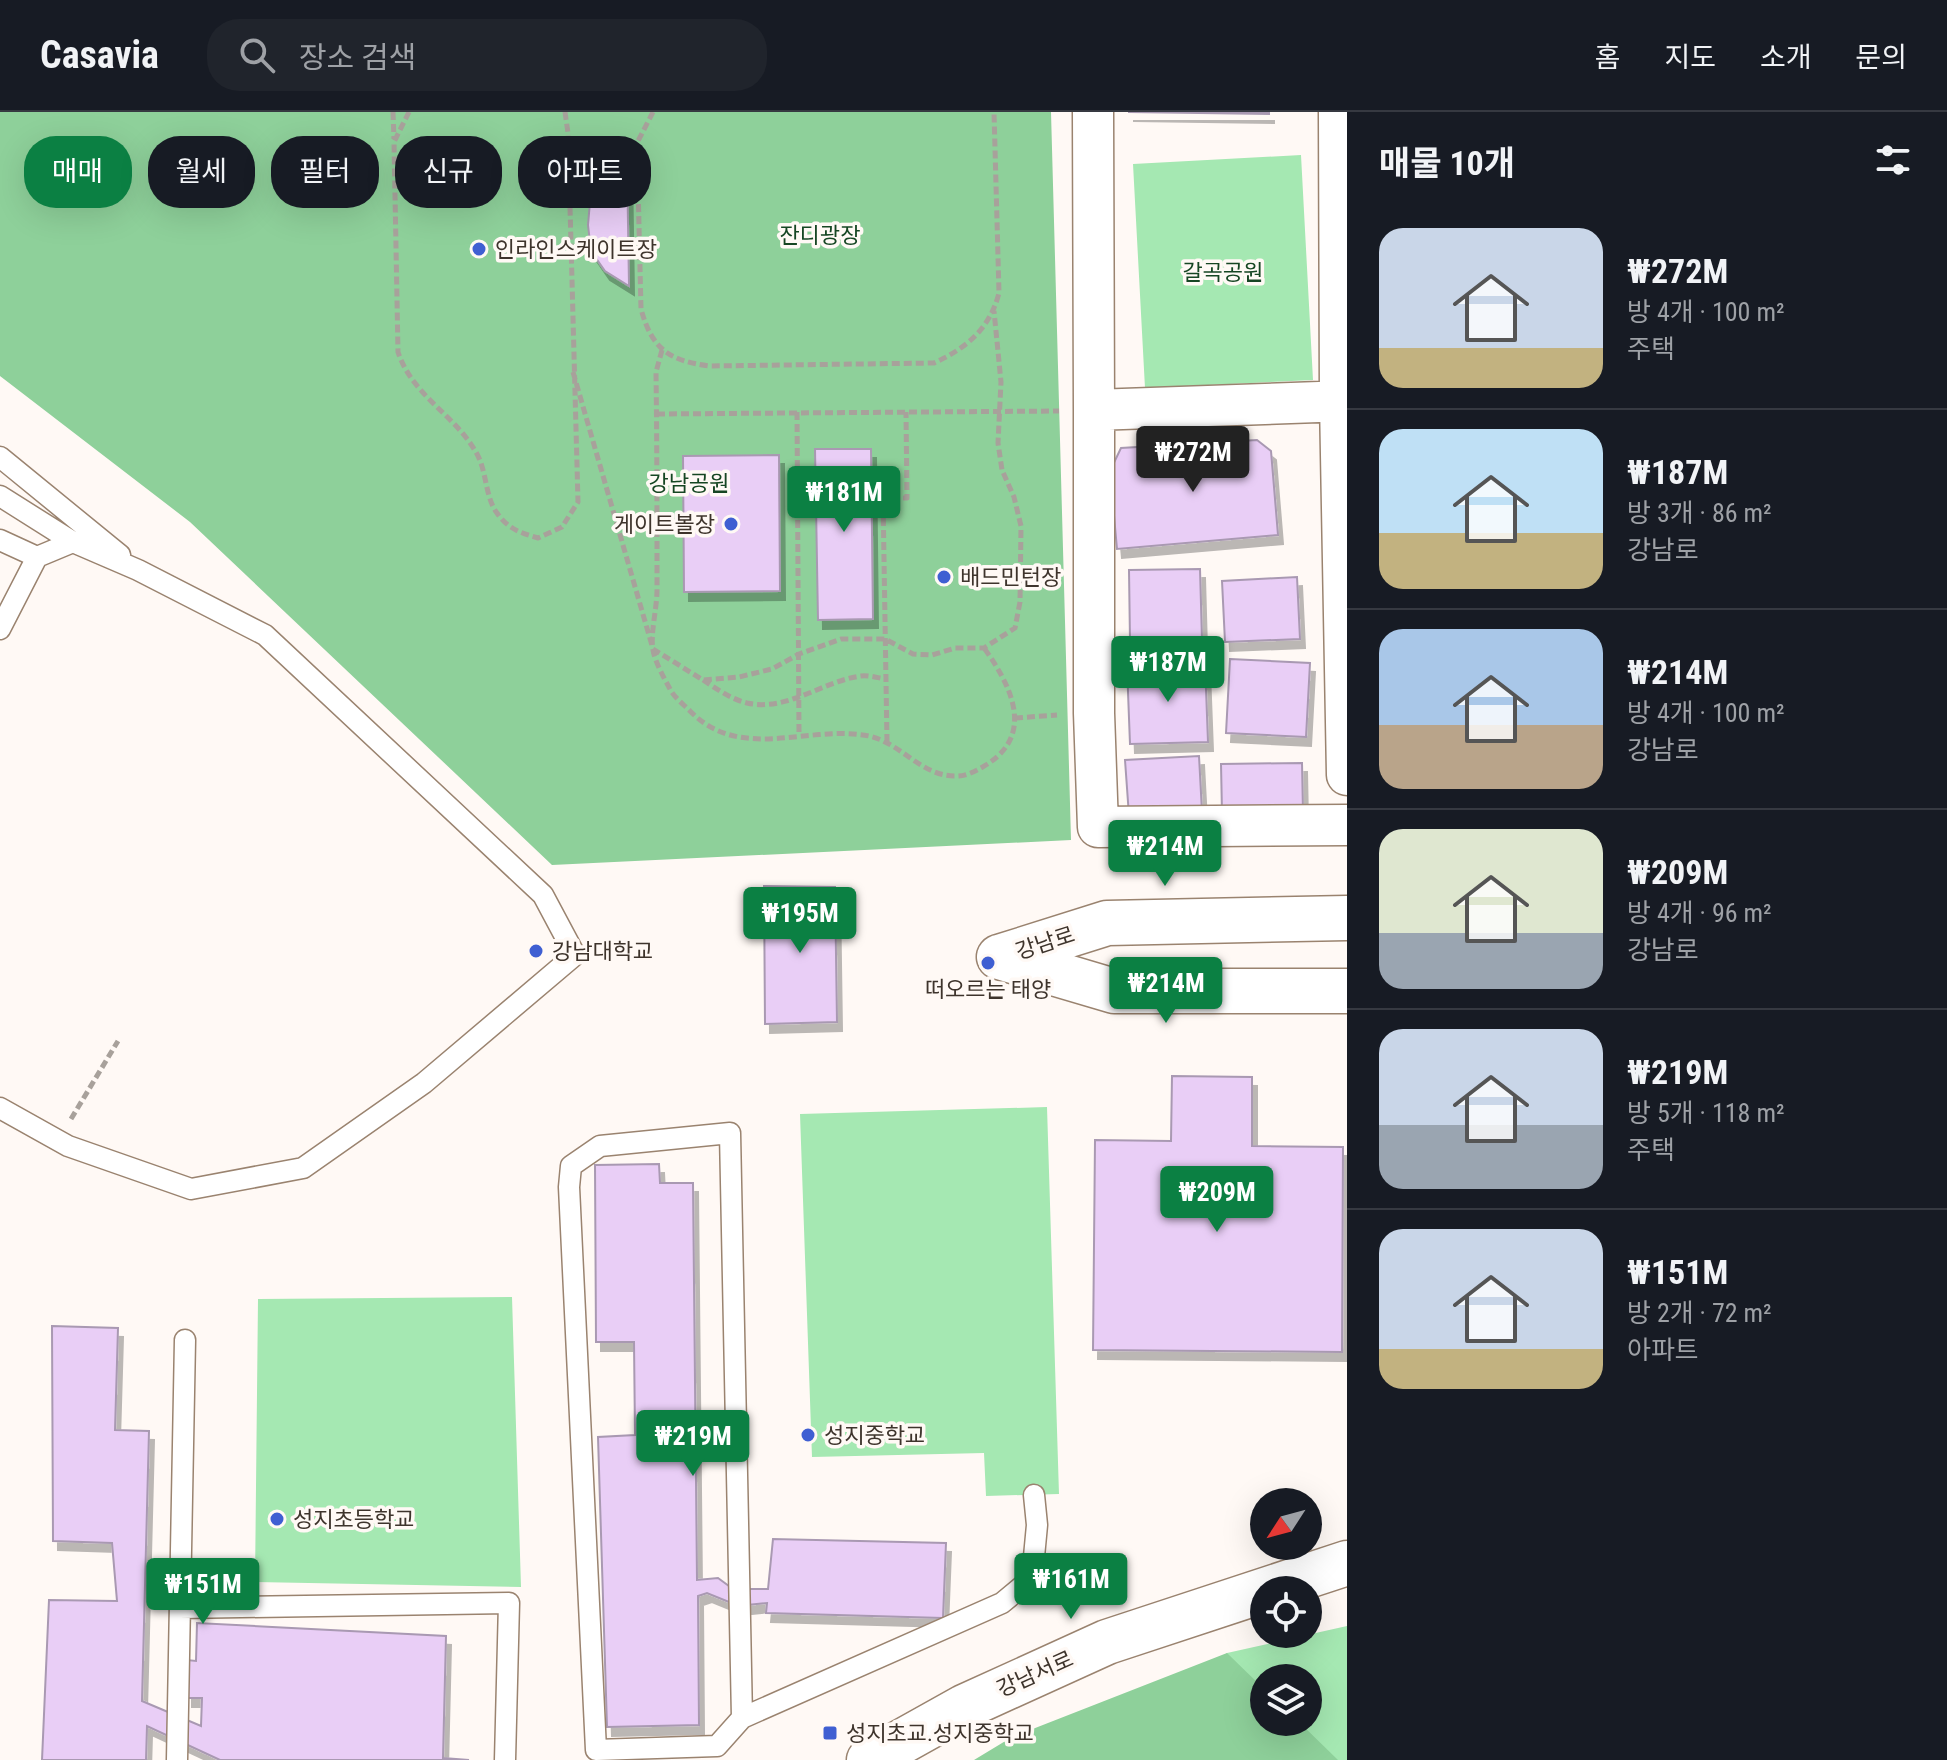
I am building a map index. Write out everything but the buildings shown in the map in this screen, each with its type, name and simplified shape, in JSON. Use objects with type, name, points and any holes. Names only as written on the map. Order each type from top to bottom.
[{"type":"street","points":[[1093,112],[1094,713],[1098,827],[1347,825]]},
{"type":"street","points":[[1339,112],[1347,775]]},
{"type":"street","points":[[1094,410],[1344,401]]},
{"type":"street","points":[[1347,900],[1347,918]]},
{"type":"street","name":"강남로","points":[[1347,918],[1107,923],[999,957],[1114,991],[1347,991]]},
{"type":"street","name":"강남서로","points":[[869,1760],[964,1707],[1107,1642],[1347,1563]]},
{"type":"lane","points":[[0,457],[138,570]]},
{"type":"lane","points":[[0,496],[73,542],[138,570],[265,635],[543,895],[575,955],[424,1083],[303,1168],[191,1189],[58,1140],[2,1112]]},
{"type":"lane","points":[[0,540],[37,557]]},
{"type":"lane","points":[[0,629],[7,598],[37,557],[73,542]]},
{"type":"lane","points":[[742,1718],[730,1133],[600,1146],[571,1166],[569,1187],[596,1750],[717,1746],[742,1718],[1002,1603],[1032,1578],[1037,1525],[1034,1495]]},
{"type":"lane","points":[[177,1760],[185,1340]]},
{"type":"lane","points":[[180,1608],[509,1603],[505,1760]]},
{"type":"path","points":[[393,112],[398,352],[404,371],[419,391],[448,417],[478,455],[495,512],[513,531],[538,538],[562,527],[578,502],[565,112]]},
{"type":"path","points":[[394,142],[409,112]]},
{"type":"path","points":[[653,112],[637,143],[641,309],[650,334],[662,350],[691,364],[710,366],[934,363],[964,347],[994,311],[999,293],[994,112]]},
{"type":"path","points":[[703,680],[739,677],[772,669],[799,654],[841,639],[885,639],[913,654],[932,655],[955,648],[984,648],[1015,628],[1020,602],[1021,526],[1014,497],[1002,470],[998,443],[1001,382],[994,311]]},
{"type":"path","points":[[653,649],[657,606],[656,372],[662,350]]},
{"type":"path","points":[[573,372],[653,649],[672,693],[697,718],[720,732],[754,741],[799,734],[868,736],[887,742],[928,770],[957,777],[982,768],[1001,755],[1012,741],[1015,718],[1012,696],[984,648]]},
{"type":"path","points":[[657,414],[1094,410]]},
{"type":"path","points":[[797,412],[799,734]]},
{"type":"path","points":[[887,742],[883,498],[907,498],[906,412]]},
{"type":"path","points":[[653,649],[724,693],[748,703],[771,704],[865,675],[886,679]]},
{"type":"path","points":[[58,1140],[118,1041]]},
{"type":"green space","name":"강남공원","points":[[0,112],[1051,112],[1071,840],[552,865],[190,522],[0,376]]},
{"type":"green space","name":"갈곡공원","points":[[1301,155],[1313,380],[1145,388],[1133,164]]},
{"type":"green space","points":[[1047,1107],[1059,1494],[986,1496],[984,1453],[812,1457],[800,1114]]},
{"type":"green space","points":[[512,1297],[521,1587],[255,1582],[258,1299]]},
{"type":"green space","points":[[1347,1626],[1347,1760],[1111,1760],[1227,1653],[1250,1648],[1322,1648],[1322,1632]]},
{"type":"green space","points":[[1227,1653],[1250,1675],[1250,1736],[1313,1736],[1338,1760],[974,1760],[1012,1737]]},
{"type":"place","name":"인라인스케이트장","points":[[479,249]]},
{"type":"place","name":"게이트볼장","points":[[731,524]]},
{"type":"place","name":"배드민턴장","points":[[944,577]]},
{"type":"place","name":"강남대학교","points":[[536,951]]},
{"type":"place","name":"떠오르는 태양","points":[[988,963]]},
{"type":"place","name":"성지중학교","points":[[808,1435]]},
{"type":"place","name":"성지초등학교","points":[[277,1519]]},
{"type":"place","name":"성지초교.성지중학교","points":[[830,1733]]},
{"type":"park label","name":"잔디광장","points":[[820,235]]}]
